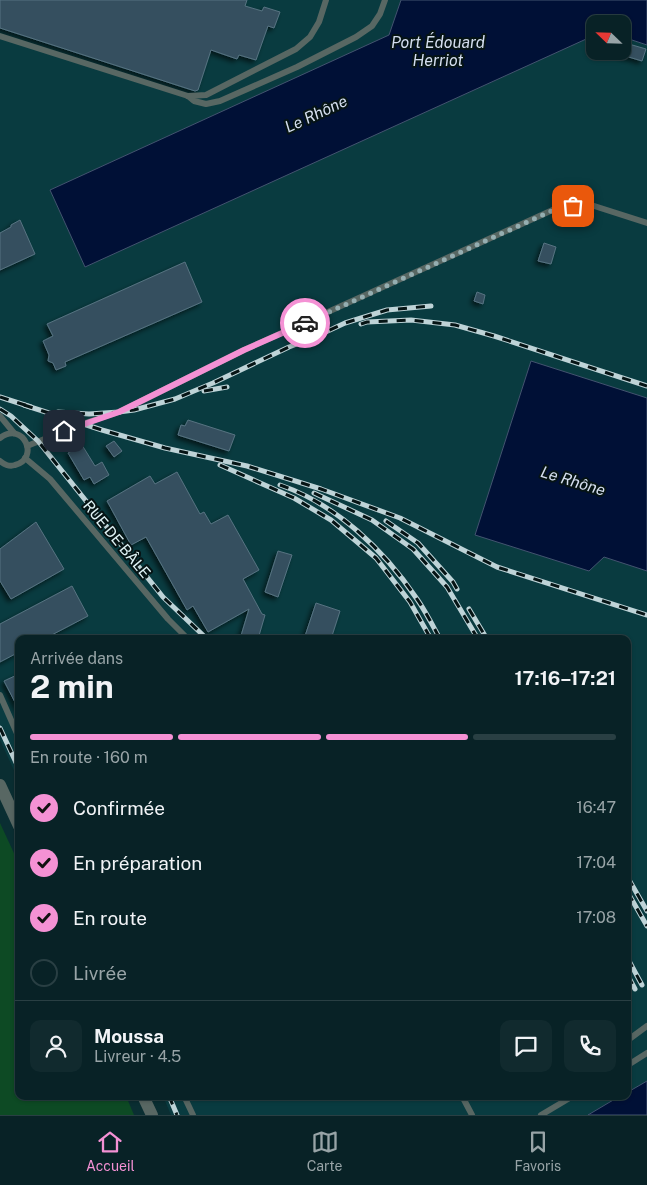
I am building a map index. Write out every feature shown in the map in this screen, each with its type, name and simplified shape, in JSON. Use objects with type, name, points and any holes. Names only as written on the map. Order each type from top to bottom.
[{"type":"street","points":[[0,785],[15,817]]},
{"type":"street","points":[[145,1100],[152,1115]]},
{"type":"lane","points":[[0,36],[188,96],[206,95],[296,49],[310,37],[319,22],[326,0]]},
{"type":"lane","points":[[188,96],[194,101],[206,104],[220,101],[297,67],[356,37],[372,26],[380,14],[385,0]]},
{"type":"lane","points":[[27,446],[82,424],[119,412],[244,350],[558,208],[588,204],[647,223]]},
{"type":"lane","points":[[0,416],[14,433],[23,438],[27,446],[27,454],[22,462],[12,466],[1,463]]},
{"type":"lane","points":[[0,438],[5,434],[14,433]]},
{"type":"lane","name":"RUE DE BÂLE","points":[[25,458],[50,479],[168,619],[184,635]]},
{"type":"lane","points":[[0,696],[15,729]]},
{"type":"lane","points":[[631,1038],[647,1026]]},
{"type":"lane","points":[[631,1063],[647,1053]]},
{"type":"lane","points":[[186,1100],[193,1115]]},
{"type":"lane","points":[[464,1100],[472,1115]]},
{"type":"lane","points":[[541,1115],[566,1100]]},
{"type":"shaded area","name":"Port Édouard Herriot","points":[[0,0],[401,0],[390,35],[50,190],[85,267],[586,39],[586,60],[631,60],[631,40],[647,45],[647,398],[531,361],[475,535],[604,557],[647,571],[647,1081],[631,1090],[631,635],[15,635],[15,772],[0,740]]},
{"type":"shaded area","points":[[165,1100],[613,1100],[588,1115],[171,1115]]},
{"type":"green space","points":[[0,823],[15,855],[15,1100],[128,1100],[134,1115],[0,1115]]},
{"type":"water","name":"Port Édouard Herriot","points":[[401,0],[647,0],[647,45],[631,40],[631,15],[586,15],[586,39],[85,267],[50,190],[389,35]]},
{"type":"water","name":"Le Rhône","points":[[531,361],[647,398],[647,571],[604,557],[589,571],[475,535]]},
{"type":"water","points":[[647,1081],[647,1115],[588,1115],[613,1100],[631,1100],[631,1090]]},
{"type":"building","points":[[0,0],[247,0],[245,6],[262,11],[264,7],[280,12],[274,28],[268,26],[256,60],[239,55],[237,59],[211,50],[198,90],[195,91],[0,28]]},
{"type":"building","points":[[631,45],[646,49],[642,61],[631,58]]},
{"type":"building","points":[[20,220],[35,254],[0,270],[0,233]]},
{"type":"building","points":[[544,243],[556,247],[551,264],[538,261]]},
{"type":"building","points":[[185,262],[202,302],[65,362],[66,366],[56,370],[53,363],[48,361],[49,355],[43,341],[53,336],[47,324]]},
{"type":"building","points":[[477,292],[485,295],[483,304],[474,301]]},
{"type":"building","points":[[188,420],[235,435],[229,451],[178,435],[181,425],[185,426]]},
{"type":"building","points":[[114,441],[122,451],[114,457],[106,446]]},
{"type":"building","points":[[82,445],[95,466],[102,462],[109,475],[94,484],[90,477],[84,480],[68,453]]},
{"type":"building","points":[[177,472],[200,514],[204,512],[211,524],[228,515],[259,570],[243,579],[262,614],[265,615],[259,635],[241,635],[249,609],[208,632],[193,606],[187,610],[146,537],[131,545],[107,501],[150,476],[155,484]]},
{"type":"building","points":[[36,522],[64,569],[11,599],[0,581],[0,549]]},
{"type":"building","points":[[278,551],[292,555],[278,597],[265,592]]},
{"type":"building","points":[[72,586],[88,616],[52,635],[15,635],[15,654],[0,662],[0,624]]},
{"type":"building","points":[[316,603],[340,611],[332,635],[305,635]]},
{"type":"building","points":[[15,676],[15,702],[4,681]]},
{"type":"railway","points":[[58,412],[89,414],[119,412],[175,399],[345,323],[387,310],[431,306]]},
{"type":"railway","points":[[361,324],[367,322],[411,320],[455,325],[647,386]]},
{"type":"railway","points":[[204,391],[227,387]]},
{"type":"railway","points":[[0,397],[31,407]]},
{"type":"railway","points":[[24,405],[165,448],[247,466],[321,489],[400,518],[497,567],[647,615]]},
{"type":"railway","points":[[0,409],[11,416],[38,441],[163,597],[203,635]]},
{"type":"railway","points":[[220,465],[294,498],[331,520],[376,558],[410,602],[429,635]]},
{"type":"railway","points":[[280,485],[301,493],[339,516],[374,546],[390,563],[417,599],[438,635]]},
{"type":"railway","points":[[314,493],[372,520],[413,549],[447,587],[476,635]]},
{"type":"railway","points":[[386,521],[418,543],[457,589]]},
{"type":"railway","points":[[469,609],[485,635]]},
{"type":"railway","points":[[0,728],[15,760]]},
{"type":"railway","points":[[631,883],[647,911]]},
{"type":"railway","points":[[631,898],[647,926]]},
{"type":"railway","points":[[631,965],[642,985]]},
{"type":"railway","points":[[631,982],[635,989]]},
{"type":"railway","points":[[171,1100],[177,1115]]},
{"type":"way so far","points":[[305,323],[558,208],[573,206]]},
{"type":"route","points":[[64,431],[119,412],[244,350],[305,323]]}]
